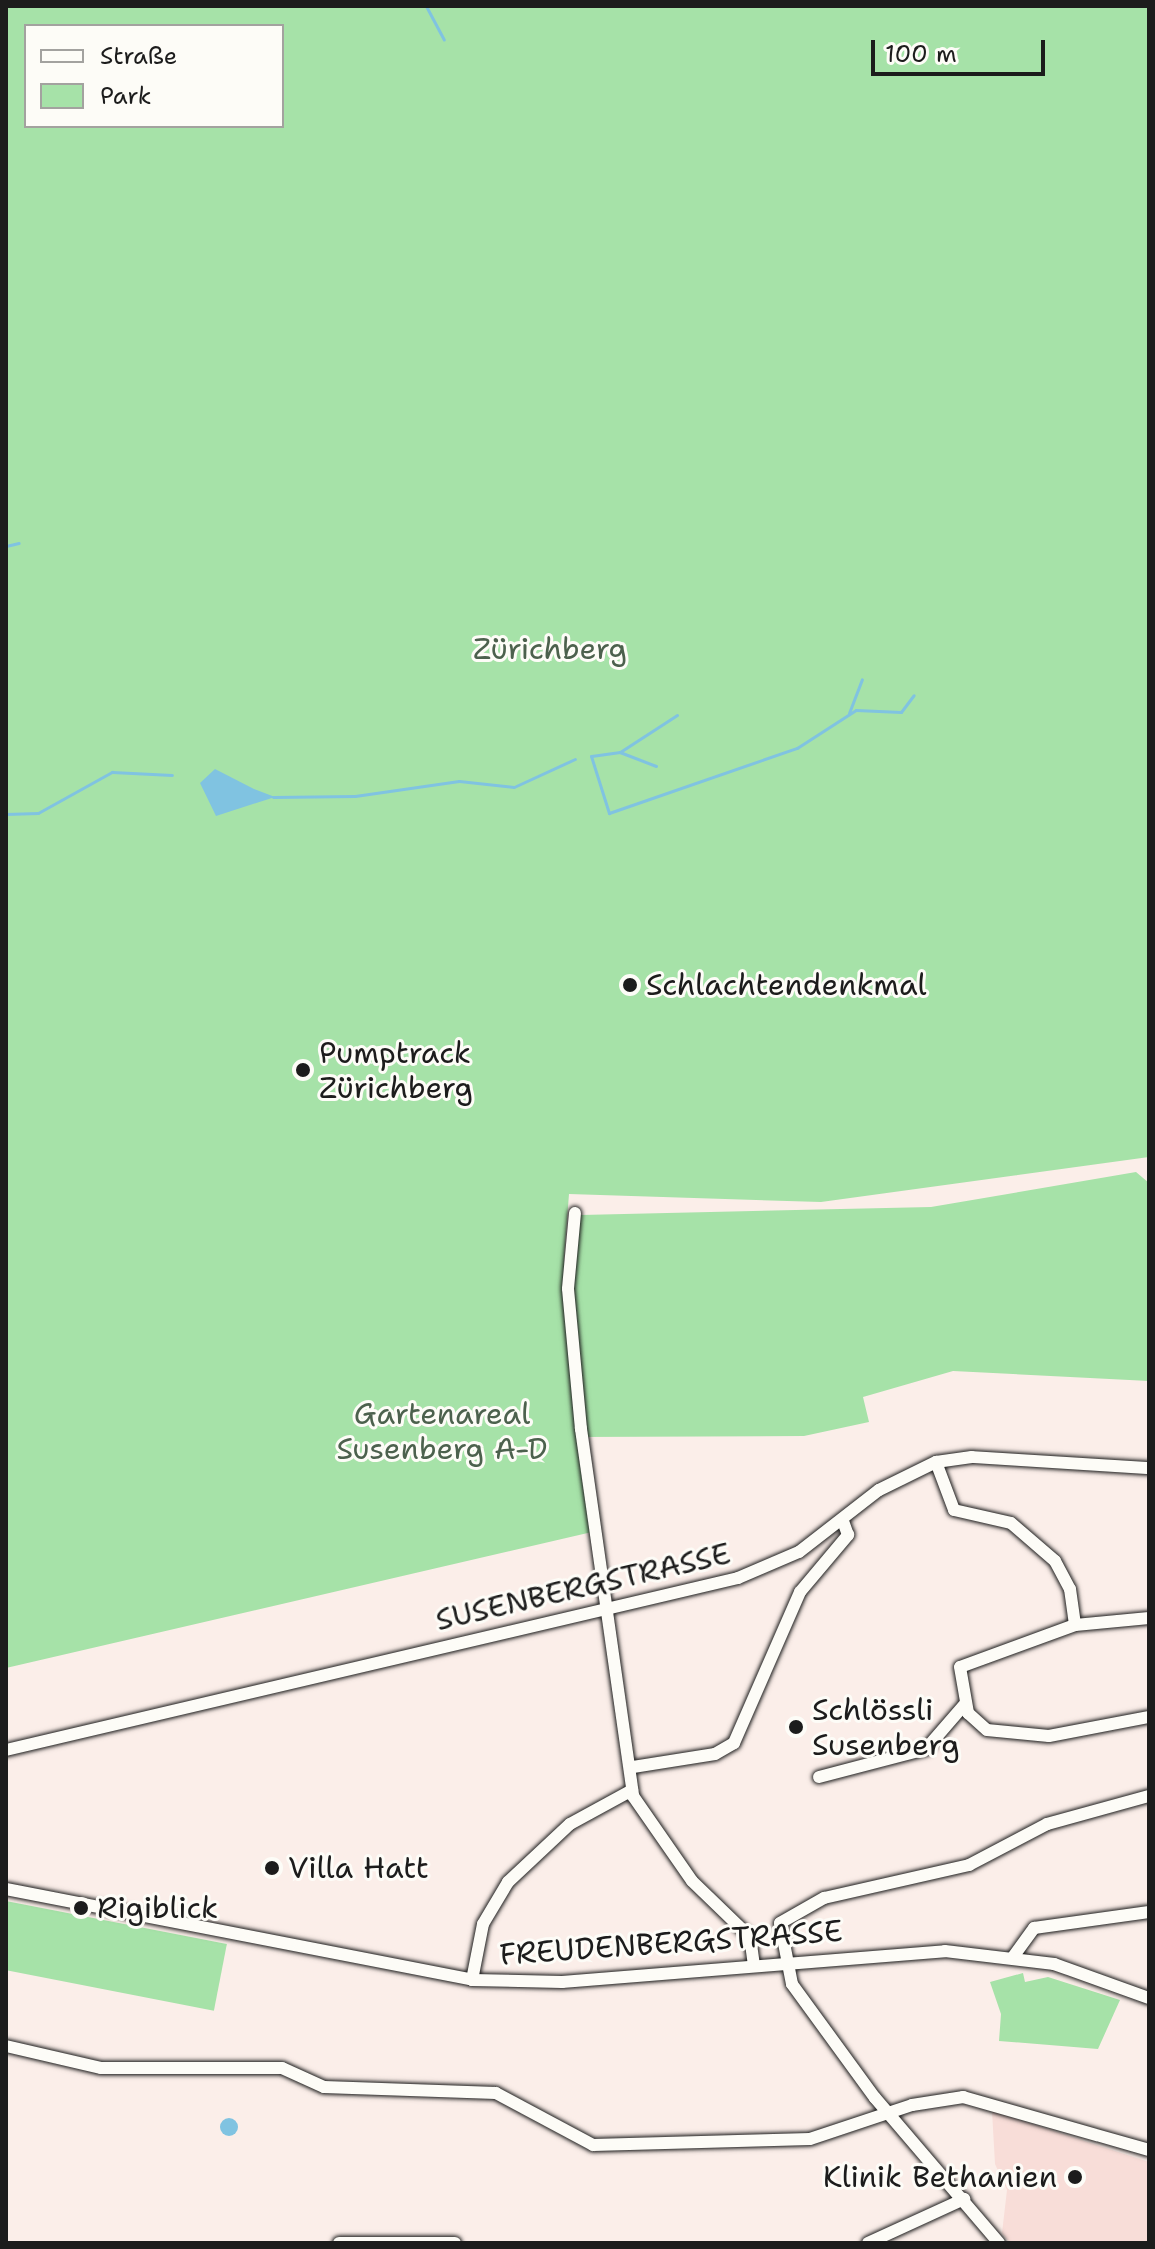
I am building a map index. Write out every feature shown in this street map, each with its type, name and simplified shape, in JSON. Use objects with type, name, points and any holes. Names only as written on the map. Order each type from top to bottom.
[{"type":"street","points":[[575,1213],[572,1333],[607,1608],[633,1767],[632,1790],[692,1881],[750,1937],[754,1965]]},
{"type":"street","name":"SUSENBERGSTRASSE","points":[[6,1750],[754,1572],[843,1521],[879,1490],[936,1462],[972,1457],[1149,1468]]},
{"type":"street","points":[[936,1462],[954,1510],[1011,1523],[1055,1561],[1067,1580],[1075,1625]]},
{"type":"street","points":[[633,1767],[715,1754],[734,1743],[800,1592],[848,1535],[843,1521]]},
{"type":"street","points":[[1149,1618],[1075,1625],[964,1660],[965,1704],[976,1723],[1005,1735],[1087,1732],[1149,1717]]},
{"type":"street","points":[[819,1777],[926,1749],[965,1704]]},
{"type":"street","points":[[472,1980],[483,1924],[508,1882],[570,1824],[632,1790]]},
{"type":"street","points":[[999,2243],[889,2114],[783,1963],[780,1923],[809,1905],[969,1865],[1047,1824],[1149,1796]]},
{"type":"street","name":"FREUDENBERGSTRASSE","points":[[6,1889],[472,1980],[562,1982],[921,1951],[1013,1957],[1079,1971],[1149,1998]]},
{"type":"street","points":[[1013,1957],[1034,1928],[1149,1912]]},
{"type":"street","points":[[6,2046],[101,2068],[282,2068],[324,2087],[496,2093],[593,2145],[810,2139],[946,2098],[990,2100],[1149,2150]]},
{"type":"street","points":[[868,2243],[964,2199]]},
{"type":"street","points":[[339,2243],[455,2243]]},
{"type":"shaded area","name":"Klinik Bethanien","points":[[992,2111],[1149,2162],[1149,2243],[1010,2243],[1002,2233],[1007,2190],[995,2164]]},
{"type":"green space","name":"Zürichberg","points":[[6,6],[1149,6],[1149,1157],[821,1202],[569,1194],[564,1258],[565,1288],[581,1215],[931,1207],[1136,1172],[1149,1183],[1149,1381],[953,1371],[863,1397],[869,1422],[804,1436],[577,1437],[592,1532],[6,1668]]},
{"type":"green space","points":[[6,1901],[227,1944],[214,2011],[6,1970]]},
{"type":"green space","points":[[1023,1973],[1025,1982],[1048,1977],[1120,2000],[1098,2049],[999,2041],[1001,2014],[990,1982]]},
{"type":"water","points":[[215,769],[275,797],[216,816],[200,783]]},
{"type":"water","points":[[229,2118],[238,2127],[229,2136],[220,2127]]},
{"type":"waterway","points":[[426,6],[444,40]]},
{"type":"waterway","points":[[6,546],[19,543]]},
{"type":"waterway","points":[[849,713],[862,679]]},
{"type":"waterway","points":[[656,766],[620,752],[591,756],[609,813],[797,748],[856,710],[901,712],[914,695]]},
{"type":"waterway","points":[[620,752],[677,715]]},
{"type":"waterway","points":[[273,797],[355,796],[459,781],[514,787],[575,759]]},
{"type":"waterway","points":[[6,814],[38,813],[112,772],[172,775]]},
{"type":"place","name":"Schlachtendenkmal","points":[[630,985]]},
{"type":"place","name":"Pumptrack Zürichberg","points":[[303,1070]]},
{"type":"place","name":"Schlössli Susenberg","points":[[796,1727]]},
{"type":"place","name":"Villa Hatt","points":[[272,1868]]},
{"type":"place","name":"Rigiblick","points":[[81,1908]]},
{"type":"place","name":"Klinik Bethanien","points":[[1075,2177]]},
{"type":"park label","name":"Gartenareal Susenberg A-D","points":[[442,1431]]}]
